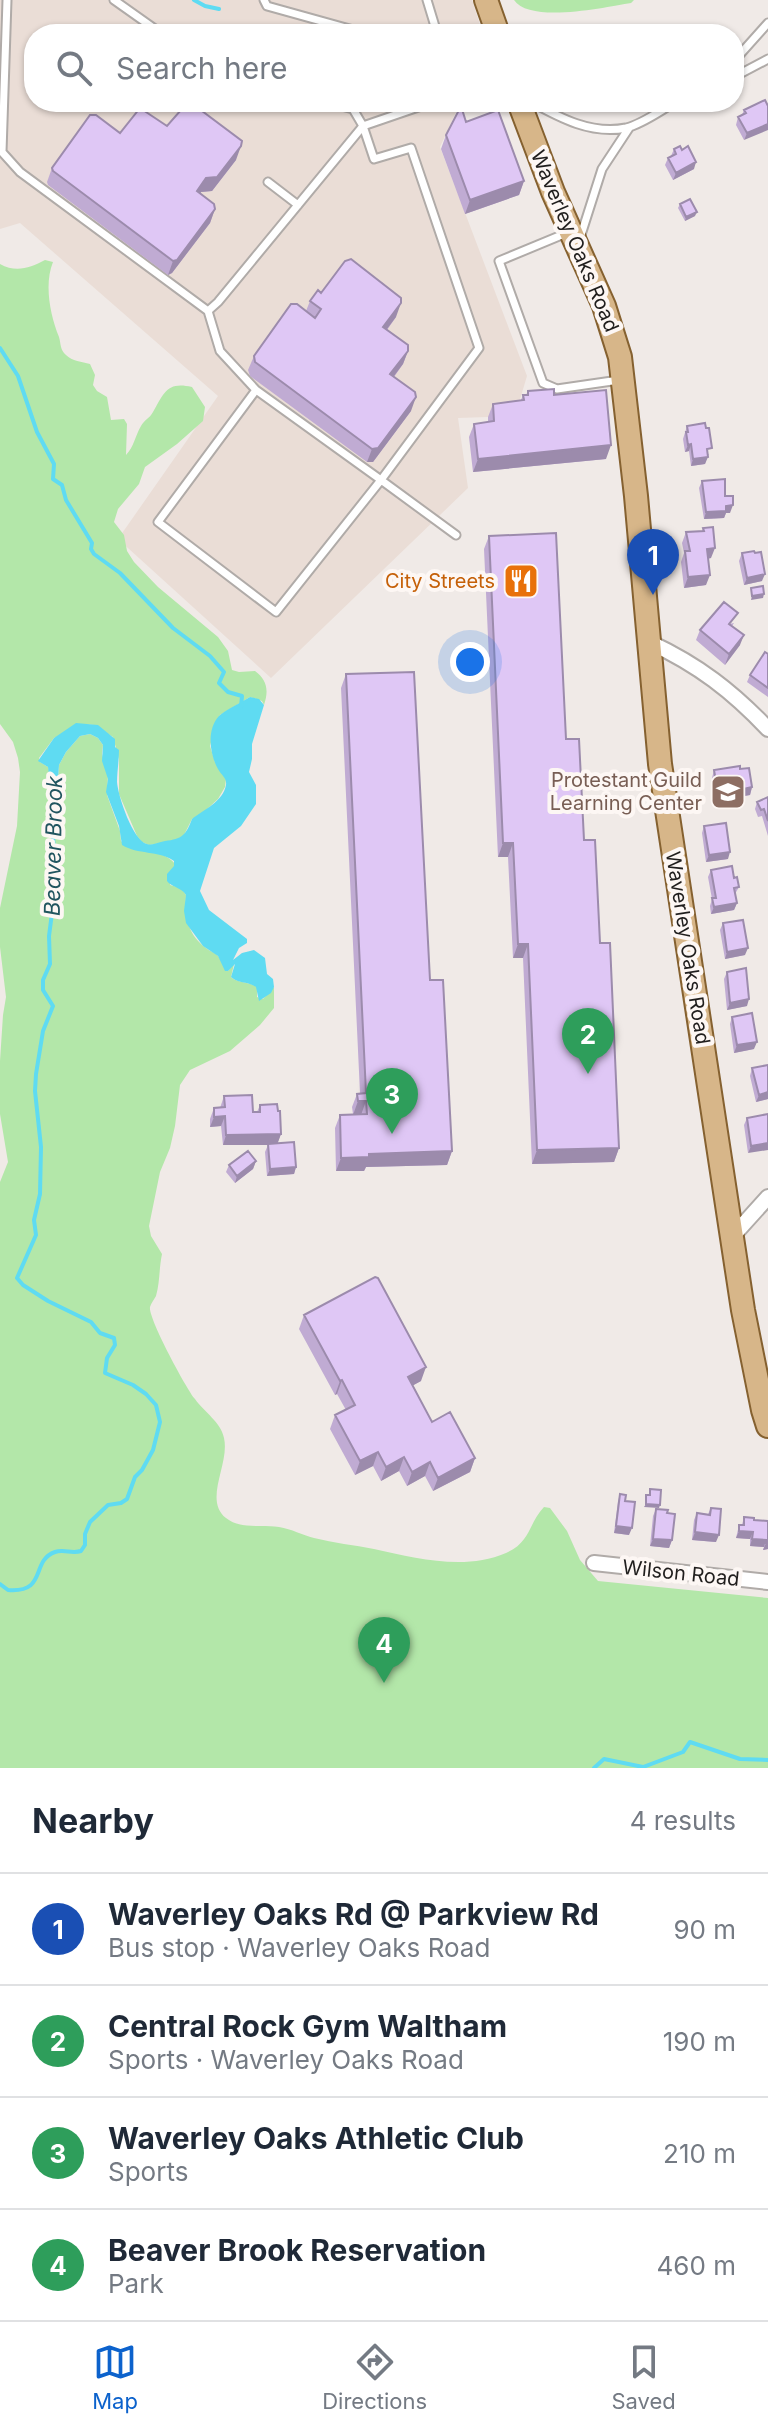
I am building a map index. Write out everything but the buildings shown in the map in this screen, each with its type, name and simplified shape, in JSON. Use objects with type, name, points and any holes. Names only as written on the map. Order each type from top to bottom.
[{"type":"main road","points":[[486,0],[494,24]]},
{"type":"main road","name":"Waverley Oaks Road","points":[[523,112],[611,322],[624,380],[660,764],[731,1238],[750,1351],[768,1426]]},
{"type":"street","points":[[651,643],[677,655],[727,688],[768,729]]},
{"type":"street","points":[[731,1238],[768,1197]]},
{"type":"street","name":"Wilson Road","points":[[594,1563],[768,1582]]},
{"type":"lane","points":[[7,0],[2,152],[24,175],[208,311],[220,351],[256,390],[456,535]]},
{"type":"lane","points":[[114,0],[148,24]]},
{"type":"lane","points":[[264,0],[267,6],[332,24]]},
{"type":"lane","points":[[427,0],[434,24]]},
{"type":"lane","points":[[744,50],[768,23]]},
{"type":"lane","points":[[744,72],[768,59]]},
{"type":"lane","points":[[256,390],[158,522],[276,612],[381,480],[479,348],[411,148],[374,159],[355,112]]},
{"type":"lane","points":[[208,311],[363,126],[404,112]]},
{"type":"lane","points":[[551,112],[575,124],[607,130],[629,128],[658,112]]},
{"type":"lane","points":[[624,380],[557,389],[543,383],[499,261],[574,239],[602,169],[629,128]]},
{"type":"lane","points":[[268,182],[298,205]]},
{"type":"shaded area","points":[[0,0],[472,0],[480,24],[24,24],[24,112],[456,112],[440,147],[527,376],[515,416],[458,418],[468,488],[271,678],[118,539],[218,396],[20,223],[0,229]]},
{"type":"green space","points":[[514,0],[634,0],[604,8],[551,13],[523,7]]},
{"type":"green space","points":[[45,260],[53,262],[49,300],[62,349],[71,359],[90,364],[95,375],[93,385],[107,397],[111,420],[124,419],[127,424],[126,455],[142,424],[167,390],[177,386],[192,387],[205,407],[203,421],[145,467],[139,484],[118,509],[114,522],[124,535],[127,551],[134,562],[158,587],[218,637],[228,651],[232,670],[255,671],[267,690],[264,705],[262,701],[250,697],[220,715],[210,746],[215,762],[226,779],[225,787],[218,799],[192,819],[183,837],[174,841],[149,845],[137,836],[119,794],[119,759],[113,737],[94,725],[84,724],[54,738],[39,758],[48,767],[53,783],[58,779],[59,765],[66,752],[80,736],[90,734],[98,738],[103,745],[102,754],[108,775],[107,795],[121,841],[134,848],[163,855],[175,864],[170,885],[181,888],[186,895],[191,930],[200,943],[217,955],[228,971],[234,964],[231,977],[257,987],[257,997],[263,999],[274,987],[274,1008],[260,1025],[230,1051],[190,1070],[180,1085],[175,1126],[160,1172],[149,1226],[162,1254],[151,1314],[184,1382],[212,1417],[224,1438],[224,1459],[217,1492],[220,1510],[226,1518],[238,1524],[279,1527],[329,1541],[423,1559],[457,1562],[490,1558],[514,1549],[525,1538],[544,1507],[550,1508],[567,1531],[580,1560],[598,1581],[768,1598],[768,1768],[0,1768],[0,1182],[8,1162],[0,1114],[0,1061],[6,997],[0,947],[0,908],[17,826],[20,772],[13,742],[0,724],[0,264],[23,268]]},
{"type":"water","points":[[250,697],[259,699],[264,705],[252,744],[249,772],[256,785],[256,804],[241,826],[214,848],[200,891],[209,910],[247,939],[233,960],[242,953],[254,950],[265,958],[267,974],[273,979],[274,987],[259,1001],[256,987],[231,977],[235,964],[225,971],[218,956],[203,946],[186,923],[186,895],[167,881],[174,861],[122,845],[119,826],[106,792],[108,779],[102,761],[103,745],[98,738],[90,734],[80,736],[66,752],[55,782],[50,782],[48,767],[38,761],[54,738],[76,723],[98,725],[115,739],[115,747],[119,750],[118,789],[137,835],[149,844],[176,839],[183,835],[192,819],[217,801],[224,791],[226,781],[211,750],[212,728],[222,714]]},
{"type":"waterway","points":[[194,0],[219,9]]},
{"type":"waterway","name":"Beaver Brook","points":[[0,348],[18,376],[37,432],[54,464],[53,479],[62,485],[66,500],[92,543],[94,554],[120,573],[173,628],[210,656],[224,672],[219,683],[228,692],[242,696],[241,707]]},
{"type":"waterway","name":"Beaver Brook","points":[[0,1584],[8,1590],[29,1587],[47,1556],[58,1551],[81,1551],[90,1522],[108,1505],[127,1499],[135,1477],[153,1450],[160,1422],[156,1405],[146,1394],[105,1373],[107,1358],[115,1345],[114,1338],[100,1333],[91,1322],[48,1301],[17,1278],[36,1235],[34,1220],[40,1194],[41,1147],[35,1091],[43,1031],[53,1006],[43,990],[43,980],[50,964],[55,779]]},
{"type":"waterway","points":[[594,1768],[604,1759],[643,1767],[683,1752],[690,1742],[740,1759],[768,1760]]},
{"type":"place","name":"City Streets","points":[[521,581]]},
{"type":"place","name":"Waverley Oaks Rd @ Parkview Rd","points":[[653,595]]},
{"type":"place","name":"Protestant Guild Learning Center","points":[[728,792]]},
{"type":"place","name":"Central Rock Gym Waltham","points":[[588,1074]]},
{"type":"place","name":"Waverley Oaks Athletic Club","points":[[392,1134]]},
{"type":"place","name":"Beaver Brook Reservation","points":[[384,1683]]}]
